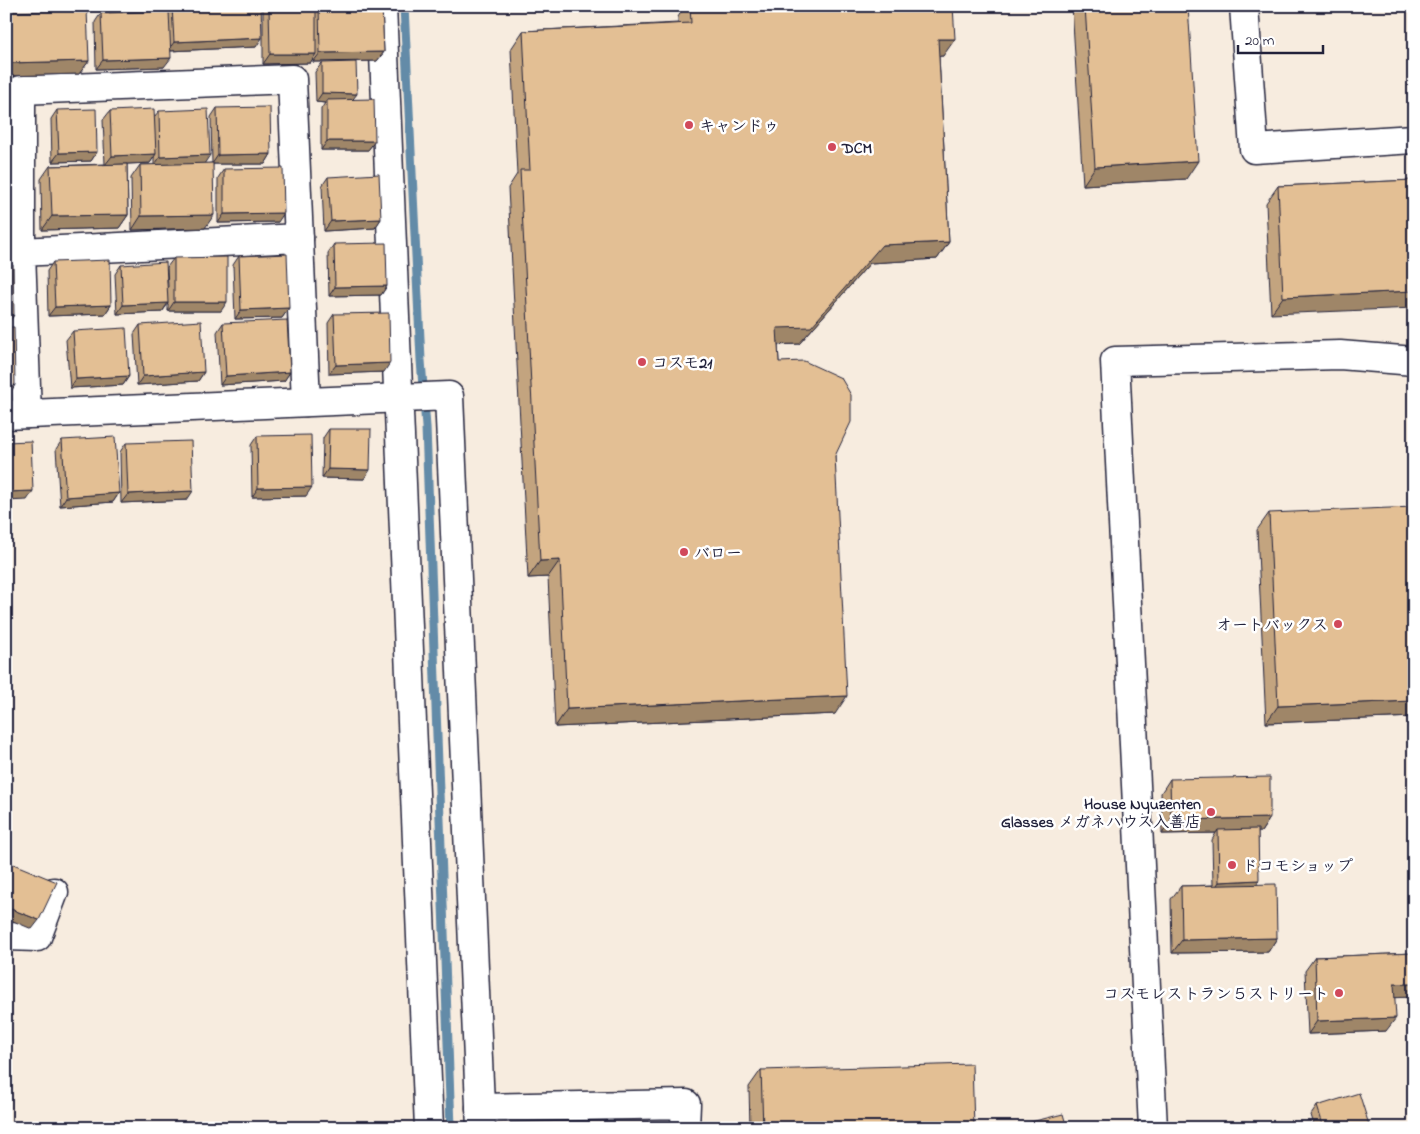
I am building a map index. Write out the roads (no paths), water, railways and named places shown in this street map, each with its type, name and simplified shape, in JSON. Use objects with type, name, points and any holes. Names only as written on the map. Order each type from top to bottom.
[{"type":"street","points":[[382,6],[429,1128]]},
{"type":"street","points":[[1244,6],[1254,150],[1414,139]]},
{"type":"street","points":[[306,402],[292,79],[21,90],[21,252],[17,415],[449,396],[480,1118],[686,1104],[685,1128]]},
{"type":"street","points":[[21,252],[299,238]]},
{"type":"street","points":[[1154,1128],[1115,361],[1340,354],[1414,361]]},
{"type":"street","points":[[6,936],[37,937],[54,892]]},
{"type":"waterway","points":[[404,6],[426,427],[451,1128]]},
{"type":"place","name":"キャンドゥ","points":[[689,125]]},
{"type":"place","name":"DCM","points":[[832,147]]},
{"type":"place","name":"コスモ21","points":[[642,362]]},
{"type":"place","name":"バロー","points":[[684,552]]},
{"type":"place","name":"オートバックス","points":[[1338,624]]},
{"type":"place","name":"House Nyuzenten Glasses メガネハウス入善店","points":[[1211,812]]},
{"type":"place","name":"ドコモショップ","points":[[1232,865]]},
{"type":"place","name":"コスモレストラン５ストリート","points":[[1339,993]]}]
